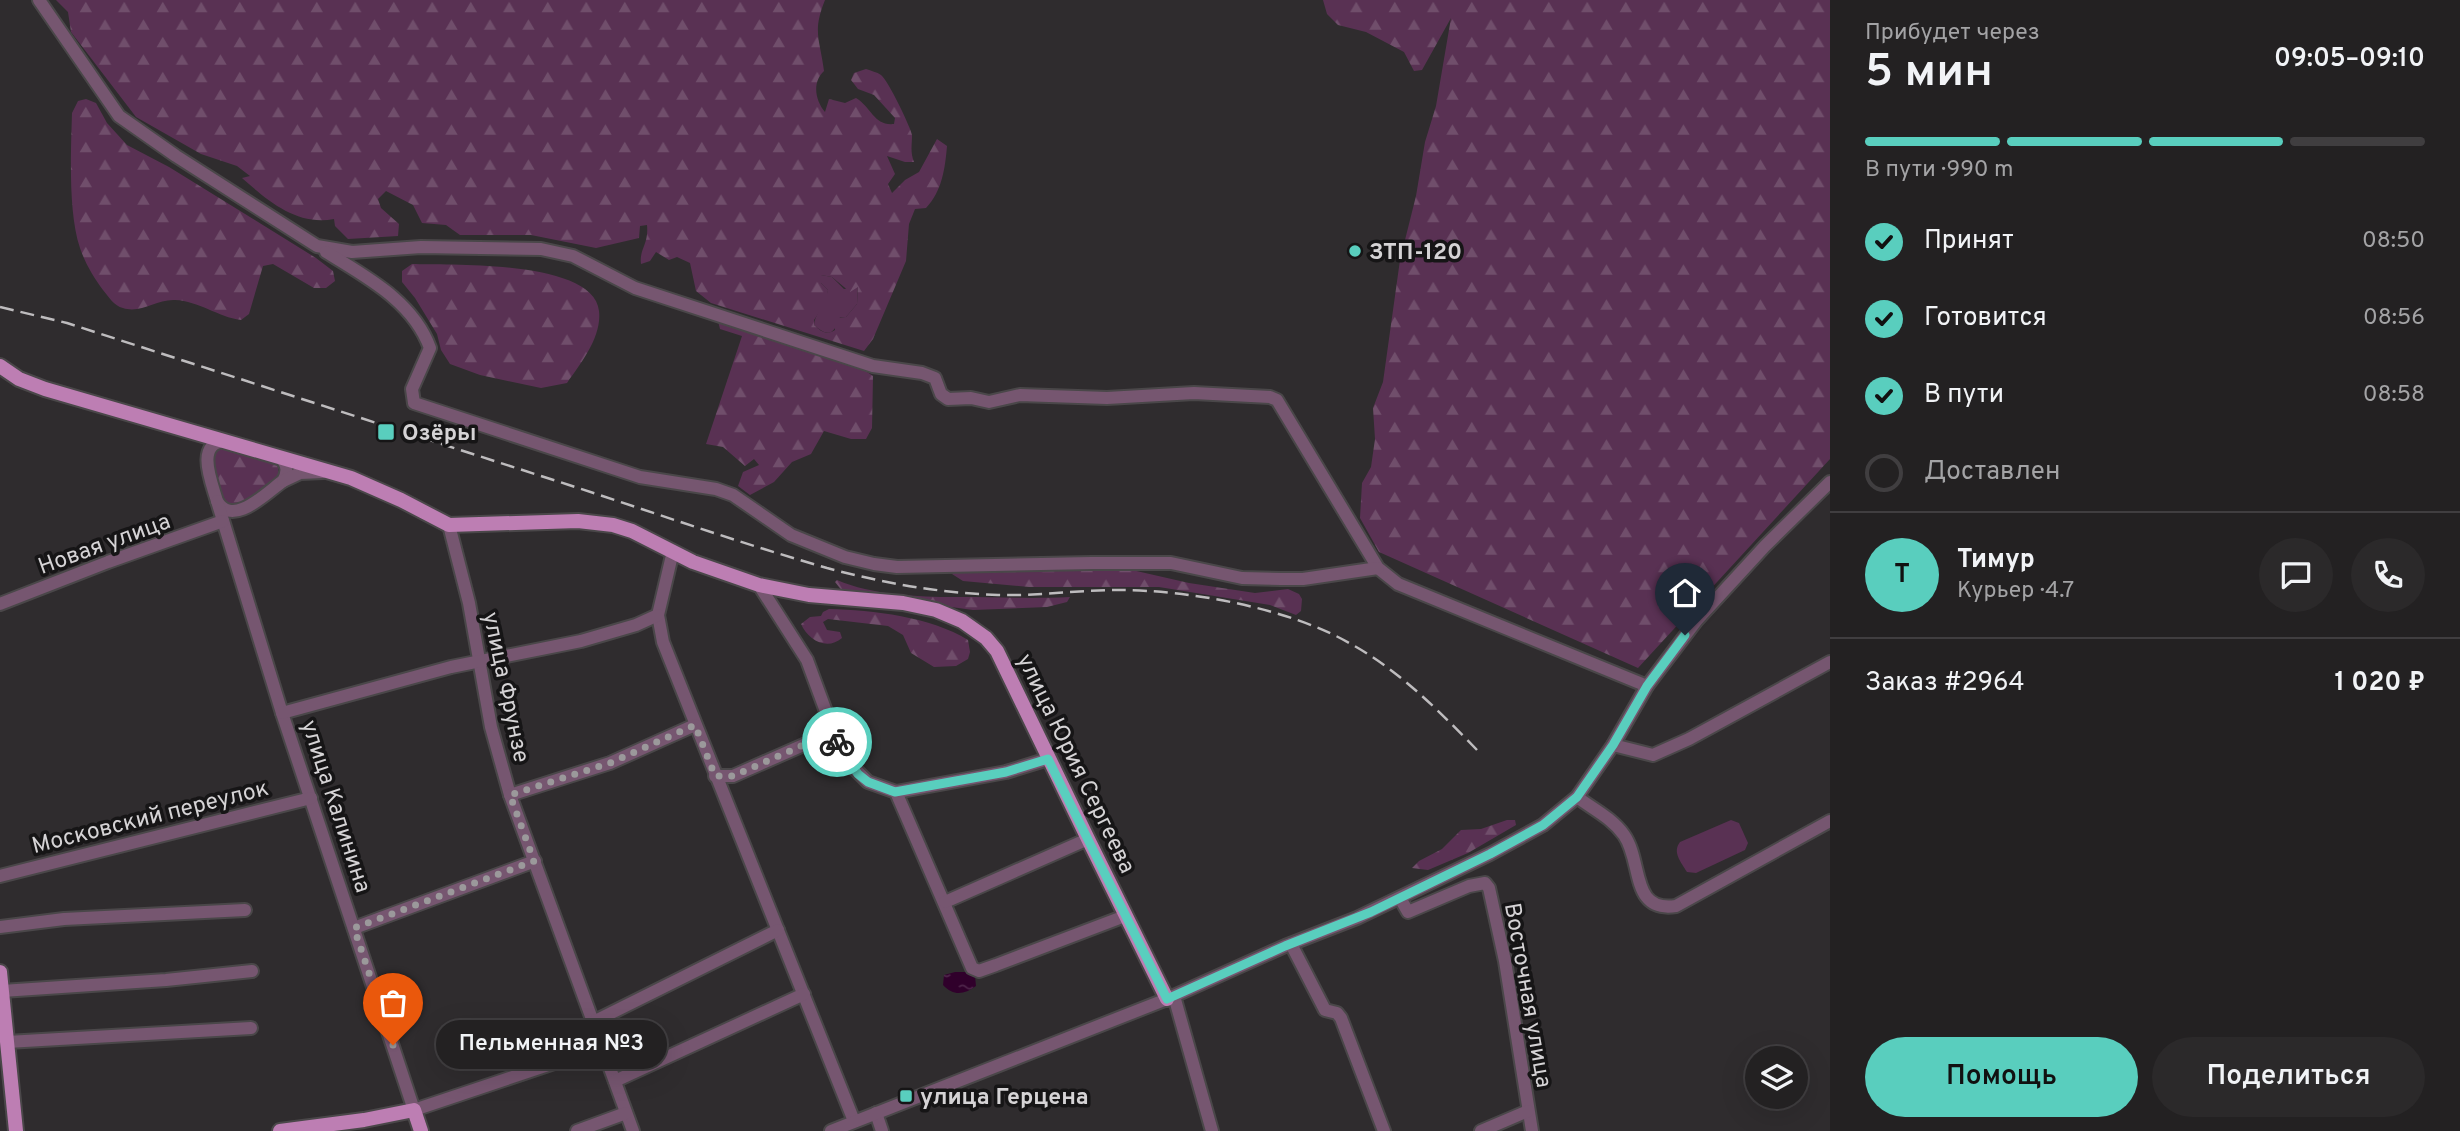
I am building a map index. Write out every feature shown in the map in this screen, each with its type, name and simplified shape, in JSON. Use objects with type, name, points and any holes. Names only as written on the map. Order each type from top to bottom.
[{"type":"main road","points":[[0,366],[19,379],[46,389],[280,457]]},
{"type":"main road","name":"улица Юрия Сергеева","points":[[280,457],[333,472],[401,500],[449,525],[598,522],[632,531],[693,562],[759,586],[810,595],[903,603],[936,610],[962,621],[986,638],[997,651],[1125,916],[1171,997]]},
{"type":"main road","points":[[0,972],[16,1131]]},
{"type":"main road","points":[[280,1131],[364,1120],[414,1110]]},
{"type":"main road","name":"улица Калинина","points":[[414,1110],[421,1131]]},
{"type":"street","points":[[39,0],[119,116],[388,292],[414,317],[429,348],[412,389],[414,403],[640,477],[716,489],[733,495],[791,535],[845,556],[897,568],[1092,562],[1171,564],[1242,578],[1281,579],[1303,579],[1378,568]]},
{"type":"street","points":[[317,246],[352,253],[421,247],[552,251],[573,257],[635,288],[873,366],[922,373],[935,378],[941,394],[948,399],[962,397],[989,402],[1020,395],[1107,398],[1194,393],[1270,397],[1277,401],[1378,568],[1398,584],[1647,686]]},
{"type":"street","points":[[230,441],[216,443],[211,447],[207,458],[220,506],[228,511],[243,509]]},
{"type":"street","points":[[280,457],[287,466],[283,481]]},
{"type":"street","points":[[227,535],[229,521],[283,481],[300,473],[333,472]]},
{"type":"street","points":[[831,1131],[1171,997],[1400,898],[1543,825],[1577,797],[1613,745],[1647,686],[1697,620],[1830,482]]},
{"type":"street","name":"улица Калинина","points":[[217,500],[282,713],[414,1110]]},
{"type":"street","name":"Новая улица","points":[[0,604],[223,521]]},
{"type":"street","name":"улица Фрунзе","points":[[449,525],[469,603],[491,727],[510,795],[633,1131]]},
{"type":"street","points":[[673,551],[658,615],[663,642],[853,1121]]},
{"type":"street","points":[[759,586],[807,660],[838,744],[858,774],[868,782],[895,792],[1006,772],[1048,759]]},
{"type":"street","points":[[282,713],[451,667],[581,641],[636,625],[658,615]]},
{"type":"street","points":[[1613,745],[1653,755],[1830,662]]},
{"type":"street","points":[[510,795],[610,763],[695,725]]},
{"type":"street","points":[[715,776],[733,776],[833,732]]},
{"type":"street","points":[[895,792],[972,968],[979,971],[1125,916]]},
{"type":"street","points":[[1577,797],[1608,818],[1626,837],[1644,896],[1663,908],[1676,906],[1830,821]]},
{"type":"street","name":"Московский переулок","points":[[0,876],[310,798]]},
{"type":"street","points":[[945,902],[1087,839]]},
{"type":"street","points":[[354,928],[534,861]]},
{"type":"street","name":"Восточная улица","points":[[1400,898],[1408,912],[1469,886],[1485,883],[1489,888],[1505,961],[1532,1131]]},
{"type":"street","points":[[0,927],[64,919],[245,910]]},
{"type":"street","points":[[593,1021],[778,930]]},
{"type":"street","points":[[1291,944],[1325,1010],[1337,1013],[1341,1018],[1384,1131]]},
{"type":"street","points":[[2,991],[166,980],[252,971]]},
{"type":"street","points":[[615,1082],[804,994]]},
{"type":"street","name":"улица Юрия Сергеева","points":[[1171,997],[1212,1131]]},
{"type":"street","points":[[6,1042],[251,1028]]},
{"type":"street","points":[[414,1110],[602,1046]]},
{"type":"street","points":[[1480,1131],[1528,1111]]},
{"type":"street","points":[[577,1131],[626,1113]]},
{"type":"street","points":[[876,1113],[883,1131]]},
{"type":"green space","points":[[56,0],[825,0],[818,28],[824,71],[818,80],[816,91],[825,112],[829,99],[845,103],[856,98],[877,119],[894,124],[895,118],[874,95],[858,89],[851,80],[854,73],[866,69],[879,74],[894,94],[912,135],[914,162],[887,156],[895,174],[888,184],[892,193],[905,180],[919,172],[937,139],[947,146],[944,171],[939,187],[926,208],[915,209],[909,224],[906,261],[873,339],[864,351],[711,303],[696,291],[690,263],[677,257],[669,260],[656,252],[650,261],[641,264],[647,225],[640,226],[639,238],[596,248],[531,235],[460,235],[446,225],[422,223],[413,205],[386,191],[378,199],[381,208],[399,224],[398,236],[348,239],[335,226],[334,219],[308,219],[284,210],[242,178],[250,176],[237,166],[201,154],[136,117],[71,32],[68,12]],"holes":[[[821,275],[832,277],[850,292],[858,287],[857,304],[846,317],[834,318],[835,330],[826,333],[814,325],[814,320],[826,302],[828,290],[821,283]]]},
{"type":"green space","points":[[1323,0],[1830,0],[1830,459],[1638,668],[1379,552],[1360,518],[1362,483],[1371,467],[1375,439],[1373,408],[1383,382],[1400,260],[1416,196],[1425,142],[1436,106],[1451,18],[1422,70],[1414,71],[1404,52],[1366,32],[1338,25],[1327,14]]},
{"type":"green space","points":[[86,99],[96,103],[107,123],[127,145],[169,167],[316,258],[333,271],[335,281],[326,288],[314,288],[273,264],[263,266],[249,314],[241,320],[184,301],[168,300],[136,309],[117,305],[103,290],[87,265],[76,233],[71,182],[72,113],[78,101]]},
{"type":"green space","points":[[412,264],[518,269],[573,282],[591,294],[599,311],[594,340],[567,383],[541,388],[480,375],[450,364],[441,350],[437,334],[402,282],[402,271]]},
{"type":"green space","points":[[821,275],[832,277],[844,289],[858,286],[857,304],[846,317],[840,317],[836,327],[827,333],[814,325],[828,290],[821,283]]},
{"type":"green space","points":[[717,317],[861,368],[873,376],[872,428],[866,439],[851,439],[824,431],[811,454],[792,462],[774,482],[750,495],[738,486],[743,472],[759,465],[754,459],[745,466],[723,447],[706,444],[742,336],[720,329]]},
{"type":"green space","points":[[222,447],[277,462],[279,475],[276,480],[237,507],[223,504],[212,465],[216,452]]},
{"type":"green space","points":[[956,570],[1132,570],[1189,583],[1255,593],[1288,589],[1299,594],[1302,599],[1301,611],[1296,615],[1270,605],[1159,587],[1029,587],[963,581],[952,574]]},
{"type":"green space","points":[[837,580],[865,589],[910,596],[1070,597],[1067,602],[1047,607],[973,610],[843,592],[835,582]]},
{"type":"green space","points":[[829,609],[883,613],[937,626],[968,640],[968,659],[956,666],[934,667],[911,653],[903,635],[888,626],[828,619],[823,622],[827,630],[840,632],[842,638],[830,644],[818,642],[808,635],[801,624],[810,617],[821,616]]},
{"type":"green space","points":[[1515,820],[1516,825],[1468,853],[1428,870],[1412,868],[1419,861],[1442,849],[1461,830],[1481,829]]},
{"type":"green space","points":[[1731,820],[1739,823],[1748,843],[1745,850],[1696,873],[1687,872],[1677,853],[1680,842]]},
{"type":"water","points":[[967,972],[975,976],[976,986],[959,993],[947,989],[943,985],[944,975]]},
{"type":"railway","points":[[0,307],[67,323],[730,538],[848,573],[890,583],[976,594],[1118,590],[1176,593],[1269,611],[1326,631],[1386,666],[1418,692],[1477,750]]},
{"type":"way so far","points":[[393,1045],[354,928],[534,861],[510,795],[610,763],[695,725],[715,776],[733,776],[833,732],[837,742]]},
{"type":"place","name":"ЗТП-120","points":[[1355,251]]},
{"type":"place","name":"Озёры","points":[[386,432]]},
{"type":"place","name":"Пельменная №3","points":[[393,1045]]},
{"type":"place","name":"улица Герцена","points":[[906,1096]]},
{"type":"route","points":[[837,742],[858,774],[868,782],[895,792],[1006,772],[1048,759],[1167,999],[1285,946],[1371,912],[1543,825],[1577,797],[1613,745],[1647,686],[1685,635]]}]
